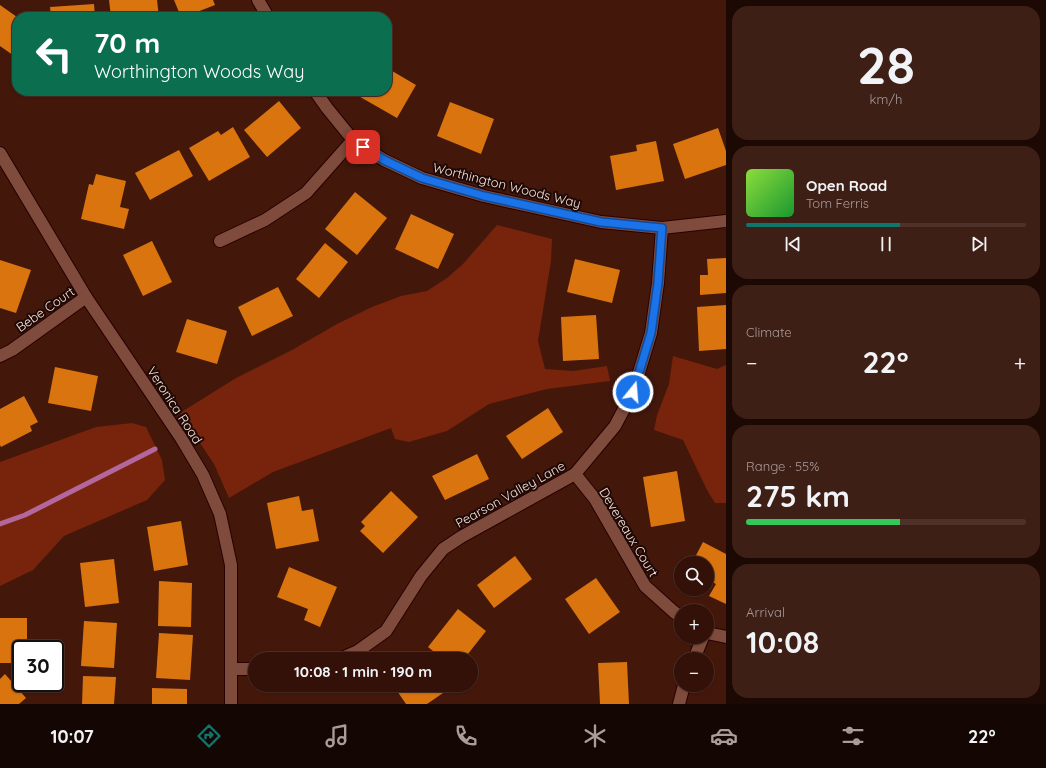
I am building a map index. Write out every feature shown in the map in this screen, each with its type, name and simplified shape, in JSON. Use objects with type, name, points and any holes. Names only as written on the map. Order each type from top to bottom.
[{"type":"street","points":[[258,0],[265,12]]},
{"type":"street","name":"Worthington Woods Way","points":[[319,96],[353,140],[384,160],[422,178],[477,194],[601,222],[662,228],[726,221]]},
{"type":"street","points":[[220,241],[265,220],[306,193],[353,140]]},
{"type":"street","name":"Veronica Road","points":[[0,153],[86,297],[181,438],[203,475],[220,514],[231,565],[231,704]]},
{"type":"street","name":"Pearson Valley Lane","points":[[356,652],[386,631],[421,576],[443,549],[461,537],[575,474],[615,426],[633,392],[651,333],[658,283],[662,228]]},
{"type":"street","name":"Bebe Court","points":[[0,356],[12,350],[86,297]]},
{"type":"street","name":"Devereaux Court","points":[[575,474],[595,499],[645,586],[674,612]]},
{"type":"street","points":[[714,634],[726,637]]},
{"type":"street","points":[[232,669],[248,669]]},
{"type":"street","points":[[679,704],[682,692]]},
{"type":"shaded area","points":[[497,225],[552,239],[551,261],[538,341],[545,369],[573,371],[607,366],[610,381],[547,389],[489,404],[447,431],[409,442],[395,439],[391,428],[273,472],[229,498],[214,464],[180,413],[236,378],[292,350],[337,324],[372,307],[401,296],[427,291],[447,278],[463,264]]},
{"type":"shaded area","points":[[673,356],[717,369],[726,365],[726,503],[715,503],[707,490],[683,440],[654,430],[657,415],[669,384]]},
{"type":"shaded area","points":[[132,423],[146,427],[162,460],[165,480],[147,500],[64,536],[33,570],[0,586],[0,462],[96,427]]},
{"type":"building","points":[[109,0],[157,0],[158,12],[110,12]]},
{"type":"building","points":[[174,0],[213,0],[215,5],[197,12],[179,12]]},
{"type":"building","points":[[94,4],[95,12],[50,12],[50,7]]},
{"type":"building","points":[[0,5],[12,13],[12,54],[0,46]]},
{"type":"building","points":[[392,71],[416,85],[397,118],[358,96],[392,96]]},
{"type":"building","points":[[279,101],[301,128],[267,157],[244,130]]},
{"type":"building","points":[[450,102],[494,119],[481,154],[437,136]]},
{"type":"building","points":[[233,127],[250,157],[209,181],[189,148],[218,131],[221,135]]},
{"type":"building","points":[[718,128],[726,151],[726,165],[685,179],[673,144]]},
{"type":"building","points":[[656,141],[664,181],[616,190],[610,156],[637,151],[636,145]]},
{"type":"building","points":[[179,150],[193,176],[150,200],[135,173]]},
{"type":"building","points":[[96,174],[126,181],[120,207],[129,209],[124,229],[81,219],[89,184],[93,185]]},
{"type":"building","points":[[355,192],[387,218],[357,255],[325,229]]},
{"type":"building","points":[[411,214],[454,234],[438,269],[395,249]]},
{"type":"building","points":[[152,241],[172,282],[143,296],[123,255]]},
{"type":"building","points":[[325,243],[348,262],[319,298],[296,279]]},
{"type":"building","points":[[726,258],[726,293],[700,295],[700,275],[708,275],[707,259]]},
{"type":"building","points":[[575,259],[620,270],[612,303],[567,292]]},
{"type":"building","points":[[0,260],[31,270],[16,313],[0,308]]},
{"type":"building","points":[[278,287],[293,316],[252,336],[238,307]]},
{"type":"building","points":[[726,305],[726,349],[699,351],[697,307]]},
{"type":"building","points":[[596,315],[599,359],[563,361],[561,317]]},
{"type":"building","points":[[187,319],[227,331],[217,364],[176,352]]},
{"type":"building","points":[[55,367],[98,376],[91,411],[48,403]]},
{"type":"building","points":[[24,396],[38,422],[30,426],[32,431],[1,447],[0,409]]},
{"type":"building","points":[[548,408],[563,432],[522,459],[506,436]]},
{"type":"building","points":[[477,454],[489,479],[445,500],[432,476]]},
{"type":"building","points":[[677,471],[685,521],[651,527],[643,477]]},
{"type":"building","points":[[391,491],[418,517],[383,553],[360,531],[365,526],[361,522]]},
{"type":"building","points":[[299,496],[302,511],[313,509],[319,541],[276,549],[267,503]]},
{"type":"building","points":[[181,521],[188,565],[154,571],[147,527]]},
{"type":"building","points":[[703,542],[726,554],[726,604],[709,596],[714,596],[714,587],[716,584],[714,583],[714,556],[696,556]]},
{"type":"building","points":[[515,556],[532,579],[494,608],[477,585]]},
{"type":"building","points":[[114,559],[119,603],[85,607],[80,563]]},
{"type":"building","points":[[289,567],[337,587],[320,627],[304,620],[308,609],[277,597]]},
{"type":"building","points":[[596,578],[620,612],[589,634],[565,599]]},
{"type":"building","points":[[159,581],[192,583],[191,627],[158,626]]},
{"type":"building","points":[[458,609],[486,631],[470,652],[434,652],[428,647]]},
{"type":"building","points":[[0,618],[27,618],[27,640],[12,640],[12,663],[0,663]]},
{"type":"building","points":[[84,621],[117,623],[114,668],[81,666]]},
{"type":"building","points":[[159,633],[193,635],[190,680],[156,678]]},
{"type":"building","points":[[627,662],[629,704],[600,704],[598,663]]},
{"type":"building","points":[[5,674],[12,682],[12,692],[21,692],[26,698],[19,704],[0,704],[0,679]]},
{"type":"building","points":[[83,676],[116,677],[114,704],[82,704]]},
{"type":"building","points":[[152,688],[187,689],[187,704],[152,704]]},
{"type":"building","points":[[398,692],[445,692],[427,704],[406,704]]},
{"type":"waterway","points":[[0,524],[25,515],[155,449]]},
{"type":"route","points":[[363,147],[384,160],[422,178],[484,196],[601,222],[662,228],[658,283],[651,333],[633,392]]}]
